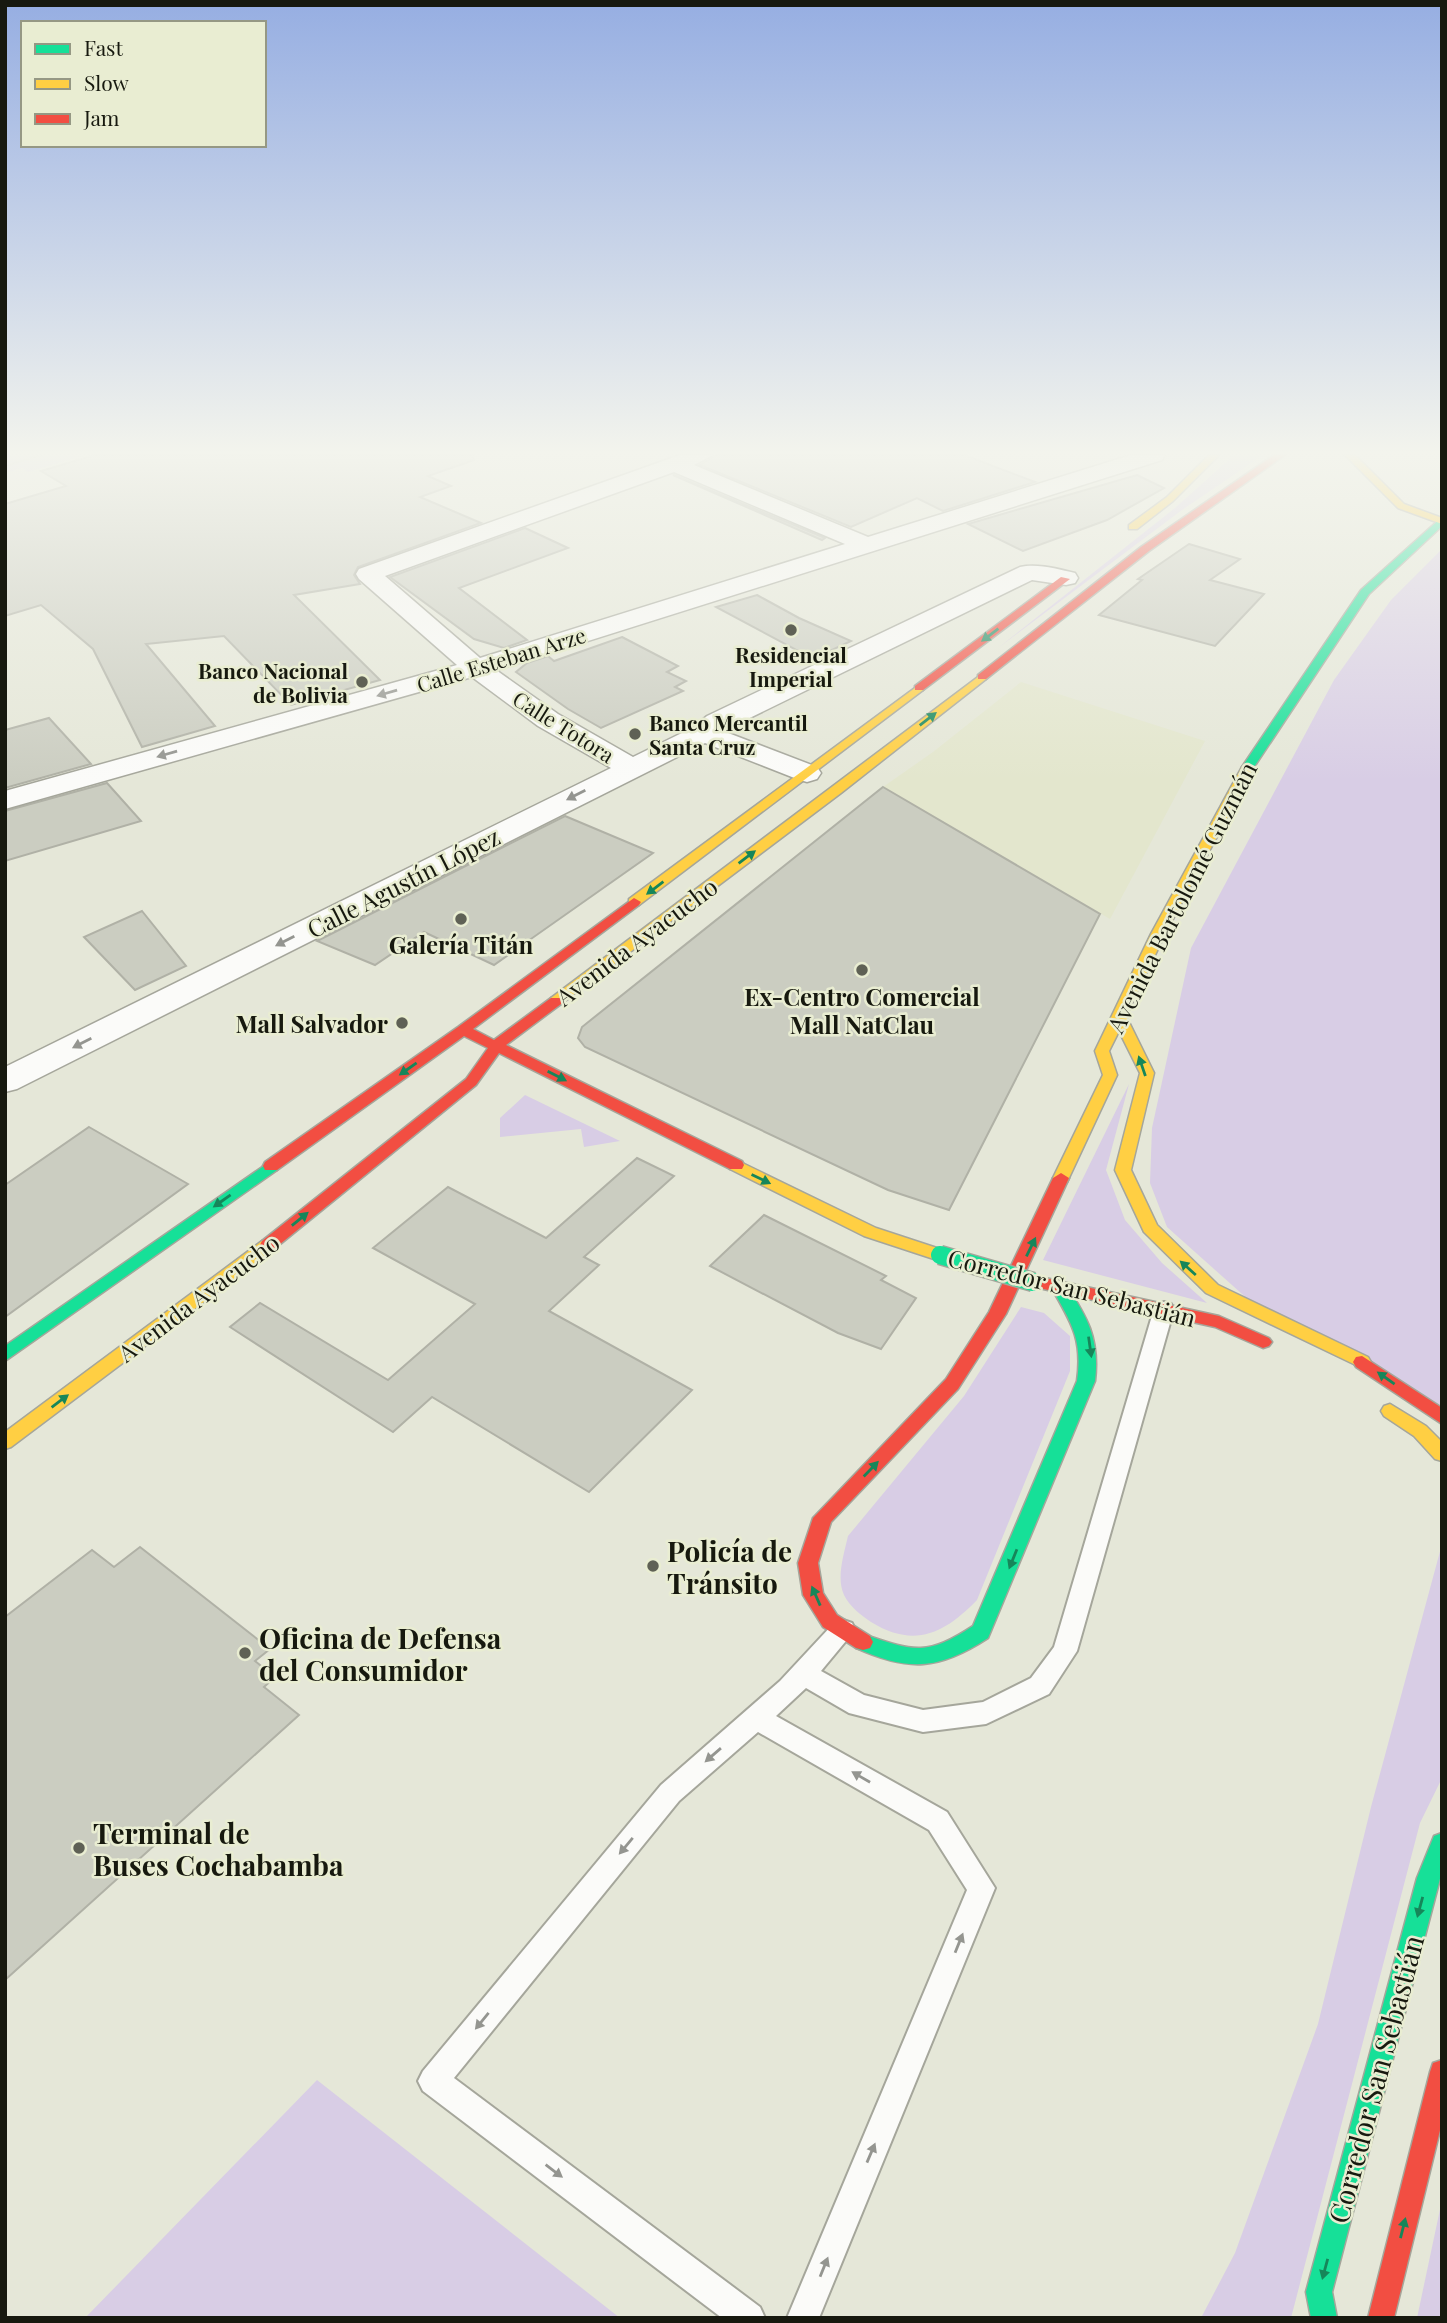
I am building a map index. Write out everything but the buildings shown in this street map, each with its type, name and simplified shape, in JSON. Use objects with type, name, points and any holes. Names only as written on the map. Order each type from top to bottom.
[{"type":"street","name":"Calle Totora","points":[[398,563],[368,574],[476,668],[548,720],[632,768]]},
{"type":"street","name":"Calle Esteban Arze","points":[[5,800],[476,668],[813,563]]},
{"type":"street","name":"Avenida Ayacucho","points":[[5,1442],[235,1271],[471,1082],[497,1045],[837,790],[1127,563]]},
{"type":"street","name":"Avenida Bartolomé Guzmán","points":[[1059,1287],[1090,1339],[1092,1356],[1080,1394],[981,1632],[954,1651],[914,1659],[878,1650],[830,1621],[813,1595],[807,1563],[823,1518],[953,1384],[997,1314],[1110,1076],[1102,1052],[1158,934],[1260,745],[1365,592],[1395,563]]},
{"type":"street","name":"Calle Agustín López","points":[[5,1081],[704,733],[717,722],[1028,572],[1070,574]]},
{"type":"street","name":"Avenida Ayacucho","points":[[5,1355],[463,1030],[1070,574]]},
{"type":"street","points":[[704,733],[807,773]]},
{"type":"street","name":"Corredor San Sebastián","points":[[1119,1016],[1147,1073],[1123,1170],[1131,1193],[1150,1228],[1212,1289],[1370,1366],[1442,1417]]},
{"type":"street","name":"Corredor San Sebastián","points":[[463,1030],[870,1232],[1033,1282],[1219,1322],[1281,1349]]},
{"type":"street","points":[[1374,1400],[1420,1431],[1442,1454]]},
{"type":"street","name":"Corredor San Sebastián","points":[[1324,2318],[1319,2292],[1428,1878],[1442,1843]]},
{"type":"street","points":[[1381,2318],[1442,2072]]},
{"type":"lane","points":[[803,1674],[858,1705],[923,1720],[986,1713],[1040,1686],[1065,1651],[1164,1309]]},
{"type":"lane","points":[[749,2318],[433,2081],[670,1793],[757,1718],[803,1674],[843,1630]]},
{"type":"lane","points":[[757,1718],[938,1821],[981,1888],[803,2318]]},
{"type":"shaded area","points":[[1105,563],[1111,563],[998,648]]},
{"type":"shaded area","points":[[1428,563],[1442,563],[1442,1406],[1251,1302],[1167,1227],[1150,1183],[1152,1128],[1191,948],[1334,680],[1391,600]]},
{"type":"shaded area","points":[[1021,682],[1205,741],[1110,919],[883,787],[933,752]]},
{"type":"shaded area","points":[[1129,1084],[1106,1170],[1125,1220],[1162,1263],[1207,1303],[1043,1260]]},
{"type":"shaded area","points":[[525,1095],[620,1141],[584,1147],[581,1129],[500,1137],[500,1118]]},
{"type":"shaded area","points":[[1021,1307],[1044,1313],[1070,1336],[1070,1371],[977,1600],[953,1621],[928,1634],[902,1635],[887,1630],[860,1614],[844,1595],[841,1574],[848,1536],[964,1396]]},
{"type":"shaded area","points":[[1442,1544],[1442,1778],[1420,1823],[1291,2318],[1201,2318],[1235,2253],[1318,2024],[1371,1807]]},
{"type":"shaded area","points":[[317,2080],[620,2318],[85,2318]]},
{"type":"shaded area","points":[[1442,2200],[1442,2318],[1417,2318]]},
{"type":"traffic: fast","points":[[1248,767],[1365,592],[1396,563]]},
{"type":"traffic: fast","points":[[5,1355],[271,1166]]},
{"type":"traffic: fast","points":[[940,1255],[1033,1282]]},
{"type":"traffic: fast","points":[[863,1642],[895,1655],[924,1657],[951,1650],[981,1632],[1086,1381],[1088,1353],[1084,1331],[1059,1287]]},
{"type":"traffic: fast","points":[[1324,2318],[1319,2292],[1428,1878],[1442,1843]]},
{"type":"traffic: slow","points":[[556,1001],[837,790],[982,677]]},
{"type":"traffic: slow","points":[[634,902],[919,688]]},
{"type":"traffic: slow","points":[[1061,1178],[1110,1075],[1102,1051],[1158,934],[1248,767]]},
{"type":"traffic: slow","points":[[1119,1016],[1147,1073],[1123,1170],[1150,1228],[1212,1289],[1362,1362]]},
{"type":"traffic: slow","points":[[736,1165],[870,1232],[940,1255]]},
{"type":"traffic: slow","points":[[5,1442],[268,1245]]},
{"type":"traffic: slow","points":[[1390,1411],[1420,1431],[1442,1454]]},
{"type":"traffic: jam","points":[[982,677],[1127,563]]},
{"type":"traffic: jam","points":[[919,688],[1065,579]]},
{"type":"traffic: jam","points":[[271,1166],[463,1030],[634,902]]},
{"type":"traffic: jam","points":[[268,1245],[471,1082],[497,1045],[556,1001]]},
{"type":"traffic: jam","points":[[463,1030],[736,1165]]},
{"type":"traffic: jam","points":[[863,1642],[830,1621],[813,1595],[808,1563],[823,1518],[952,1384],[997,1314],[1061,1178]]},
{"type":"traffic: jam","points":[[1045,1284],[1219,1322],[1263,1342]]},
{"type":"traffic: jam","points":[[1362,1362],[1442,1417]]},
{"type":"traffic: jam","points":[[1381,2318],[1442,2072]]},
{"type":"place","name":"Residencial Imperial","points":[[791,630]]},
{"type":"place","name":"Banco Nacional de Bolivia","points":[[362,682]]},
{"type":"place","name":"Banco Mercantil Santa Cruz","points":[[635,734]]},
{"type":"place","name":"Galería Titán","points":[[461,919]]},
{"type":"place","name":"Ex-Centro Comercial Mall NatClau","points":[[862,970]]},
{"type":"place","name":"Mall Salvador","points":[[402,1023]]},
{"type":"place","name":"Policía de Tránsito","points":[[653,1566]]},
{"type":"place","name":"Oficina de Defensa del Consumidor","points":[[245,1653]]},
{"type":"place","name":"Terminal de Buses Cochabamba","points":[[79,1848]]}]
